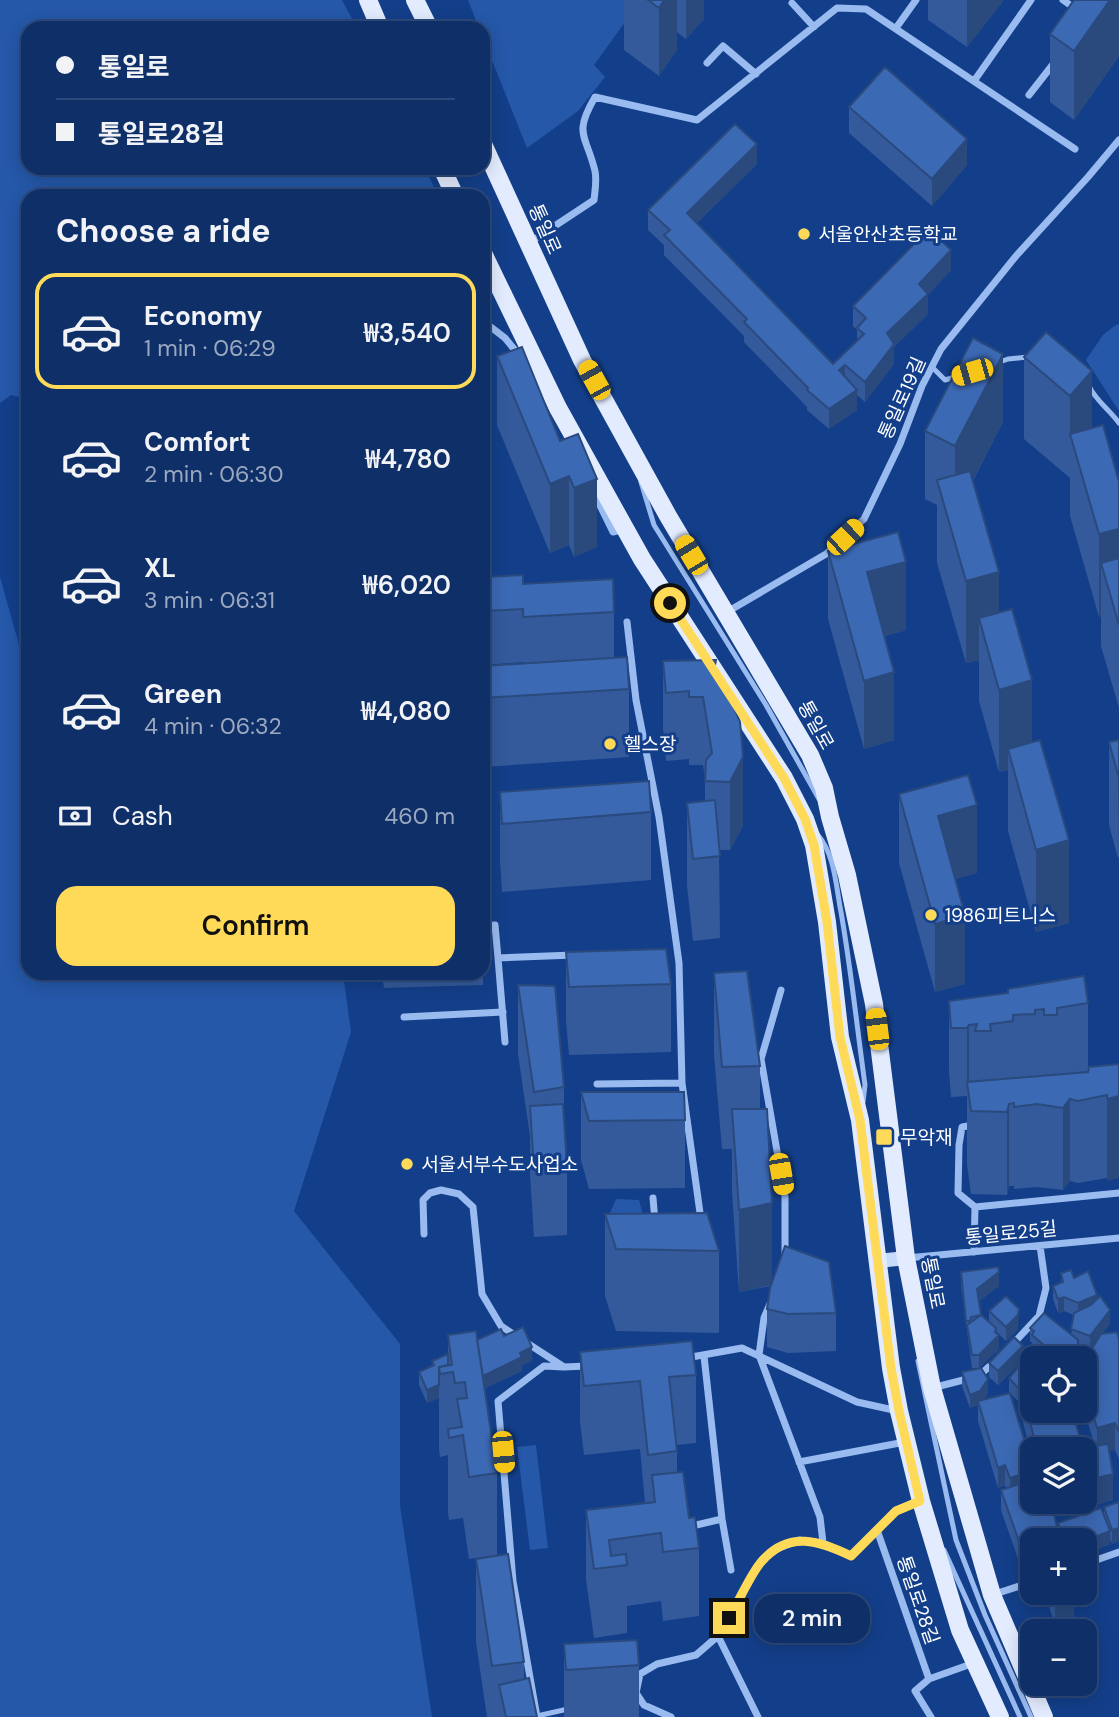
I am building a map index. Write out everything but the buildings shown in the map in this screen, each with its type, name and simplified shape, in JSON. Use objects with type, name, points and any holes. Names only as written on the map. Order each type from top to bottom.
[{"type":"main road","points":[[368,0],[377,21]]},
{"type":"main road","points":[[415,0],[426,21]]},
{"type":"main road","name":"통일로","points":[[490,159],[568,332],[668,516],[810,755],[824,788],[848,876],[874,1004],[906,1258],[932,1388],[992,1595],[1044,1717]]},
{"type":"main road","points":[[490,267],[558,408],[642,559],[784,778],[805,819],[814,845],[827,922],[840,1037],[860,1120],[899,1411],[923,1507],[960,1630],[1000,1717]]},
{"type":"main road","points":[[805,819],[830,817]]},
{"type":"main road","points":[[878,1261],[906,1258]]},
{"type":"street","points":[[896,29],[916,0]]},
{"type":"street","points":[[974,81],[1031,0]]},
{"type":"street","points":[[1063,0],[1080,12]]},
{"type":"street","points":[[792,3],[814,27]]},
{"type":"street","points":[[529,243],[594,200],[595,173],[582,137],[585,115],[596,97],[698,120],[837,8],[866,9],[1075,149]]},
{"type":"street","points":[[707,63],[723,46],[756,74]]},
{"type":"street","points":[[1029,96],[1063,51]]},
{"type":"street","name":"통일로19길","points":[[727,613],[826,554],[864,519],[941,349],[1016,256],[1119,140]]},
{"type":"street","points":[[490,326],[505,338],[521,358]]},
{"type":"street","points":[[529,368],[537,377],[584,473]]},
{"type":"street","points":[[590,485],[613,532],[625,528]]},
{"type":"street","points":[[624,621],[659,817],[679,963],[682,1083],[704,1235]]},
{"type":"street","points":[[490,925],[495,925],[505,1042]]},
{"type":"street","points":[[498,958],[580,955]]},
{"type":"street","points":[[667,962],[679,963]]},
{"type":"street","points":[[781,990],[761,1059],[785,1197],[785,1258]]},
{"type":"street","points":[[404,1017],[503,1012]]},
{"type":"street","points":[[597,1084],[682,1083]]},
{"type":"street","points":[[990,1123],[962,1127],[960,1136],[958,1193],[975,1207],[1119,1192]]},
{"type":"street","points":[[424,1234],[424,1200],[430,1193],[441,1190],[459,1194],[473,1208],[481,1264],[482,1294],[502,1326],[564,1367]]},
{"type":"street","points":[[653,1198],[655,1233]]},
{"type":"street","points":[[974,1252],[975,1207]]},
{"type":"street","name":"통일로25길","points":[[906,1258],[1119,1238]]},
{"type":"street","points":[[932,1388],[979,1376],[1039,1316],[1046,1287],[1040,1246]]},
{"type":"street","points":[[775,1294],[764,1318],[759,1355],[820,1517],[823,1543]]},
{"type":"street","points":[[677,1358],[704,1356],[742,1348],[857,1402],[899,1411]]},
{"type":"street","points":[[704,1356],[722,1520],[731,1570]]},
{"type":"street","points":[[537,1716],[513,1581],[498,1401],[544,1366],[595,1365]]},
{"type":"street","points":[[799,1462],[906,1442]]},
{"type":"street","points":[[670,1717],[643,1705],[636,1693],[640,1674],[657,1664],[696,1655],[718,1636],[761,1561],[777,1549],[799,1540],[823,1543],[851,1556],[896,1511],[923,1507]]},
{"type":"street","points":[[682,1528],[722,1520]]},
{"type":"street","name":"통일로28길","points":[[877,1530],[929,1679]]},
{"type":"street","points":[[1097,1560],[1119,1552]]},
{"type":"street","points":[[992,1595],[1020,1585]]},
{"type":"street","points":[[718,1636],[758,1717]]},
{"type":"street","points":[[931,1717],[915,1691],[929,1679],[975,1663]]},
{"type":"lane","points":[[985,367],[1008,359],[1031,357]]},
{"type":"lane","points":[[932,367],[945,380],[972,372]]},
{"type":"lane","points":[[1085,379],[1095,398],[1109,408],[1119,423]]},
{"type":"lane","points":[[628,442],[654,525],[766,705],[830,817]]},
{"type":"lane","points":[[623,700],[636,700]]},
{"type":"lane","points":[[646,818],[659,817]]},
{"type":"lane","points":[[906,1258],[919,1371],[956,1541],[985,1615],[1031,1717]]},
{"type":"lane","points":[[923,1507],[1020,1717]]},
{"type":"lane","points":[[502,1585],[513,1581]]},
{"type":"lane","points":[[537,1716],[568,1709]]},
{"type":"shaded area","points":[[0,0],[342,0],[353,21],[21,21],[21,175],[428,175],[435,189],[21,189],[21,397],[11,395],[0,403]]},
{"type":"shaded area","points":[[468,0],[641,0],[594,65],[605,77],[578,111],[527,148],[490,56],[490,21],[476,21]]},
{"type":"shaded area","points":[[1117,324],[1119,411],[1086,360],[1103,335]]},
{"type":"shaded area","points":[[0,577],[21,652],[21,980],[344,980],[351,1032],[294,1211],[400,1344],[400,1506],[432,1717],[0,1717]]},
{"type":"shaded area","points":[[616,1199],[639,1200],[643,1215],[610,1213]]},
{"type":"shaded area","points":[[536,1445],[548,1548],[530,1550],[517,1447]]},
{"type":"place","name":"서울안산초등학교","points":[[804,234]]},
{"type":"place","name":"헬스장","points":[[610,744]]},
{"type":"place","name":"1986피트니스","points":[[931,915]]},
{"type":"place","name":"무악재","points":[[884,1137]]},
{"type":"place","name":"서울서부수도사업소","points":[[407,1164]]},
{"type":"route","points":[[670,603],[784,778],[805,819],[814,845],[827,922],[840,1037],[860,1120],[891,1368],[920,1501],[896,1511],[851,1556],[823,1543],[799,1540],[777,1549],[761,1561],[729,1618]]}]
